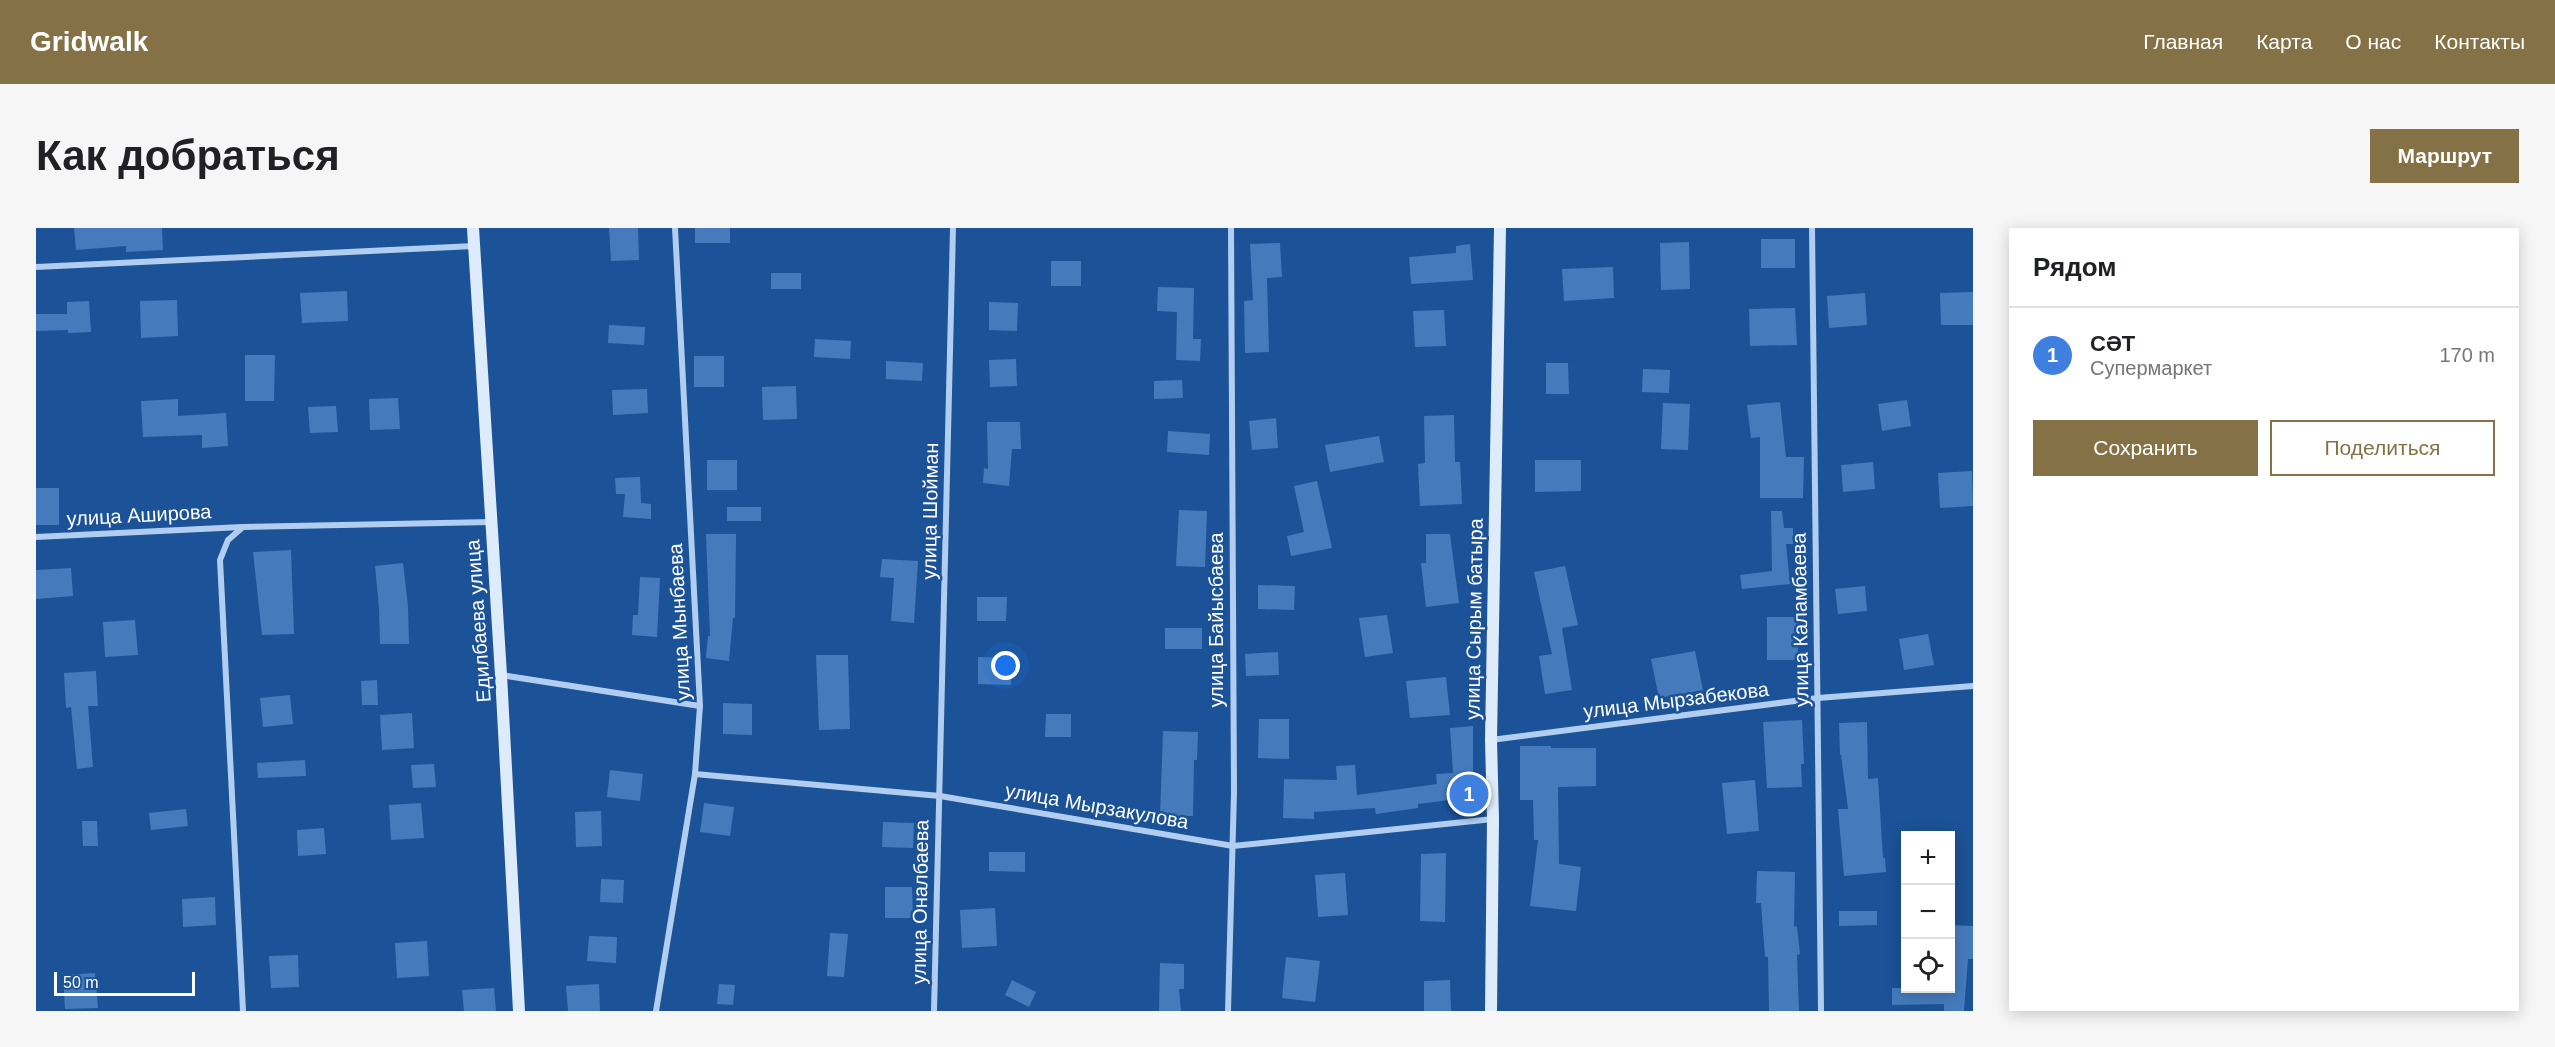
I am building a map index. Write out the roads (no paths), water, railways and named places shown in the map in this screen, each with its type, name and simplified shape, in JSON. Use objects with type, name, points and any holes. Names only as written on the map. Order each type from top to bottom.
[{"type":"street","name":"Едилбаева улица","points":[[473,228],[519,1011]]},
{"type":"street","name":"улица Мынбаева","points":[[656,1011],[695,774],[700,706],[675,228]]},
{"type":"street","name":"улица Шойман","points":[[940,795],[953,228]]},
{"type":"street","name":"улица Байысбаева","points":[[1228,1011],[1233,846],[1231,228]]},
{"type":"street","name":"улица Сырым батыра","points":[[1491,1011],[1493,819],[1491,740],[1500,228]]},
{"type":"street","name":"улица Каламбаева","points":[[1812,228],[1821,1011]]},
{"type":"street","points":[[36,267],[474,246]]},
{"type":"street","name":"улица Аширова","points":[[36,537],[243,527],[491,522]]},
{"type":"street","points":[[243,527],[228,540],[220,560],[243,1011]]},
{"type":"street","points":[[501,675],[700,706]]},
{"type":"street","name":"улица Мырзабекова","points":[[1491,740],[1818,698],[1973,686]]},
{"type":"street","name":"улица Мырзакулова","points":[[695,774],[940,795],[1233,846],[1493,819]]},
{"type":"street","name":"улица Оналбаева","points":[[934,1011],[940,795]]},
{"type":"place","name":"СƏТ","points":[[1469,794]]}]
